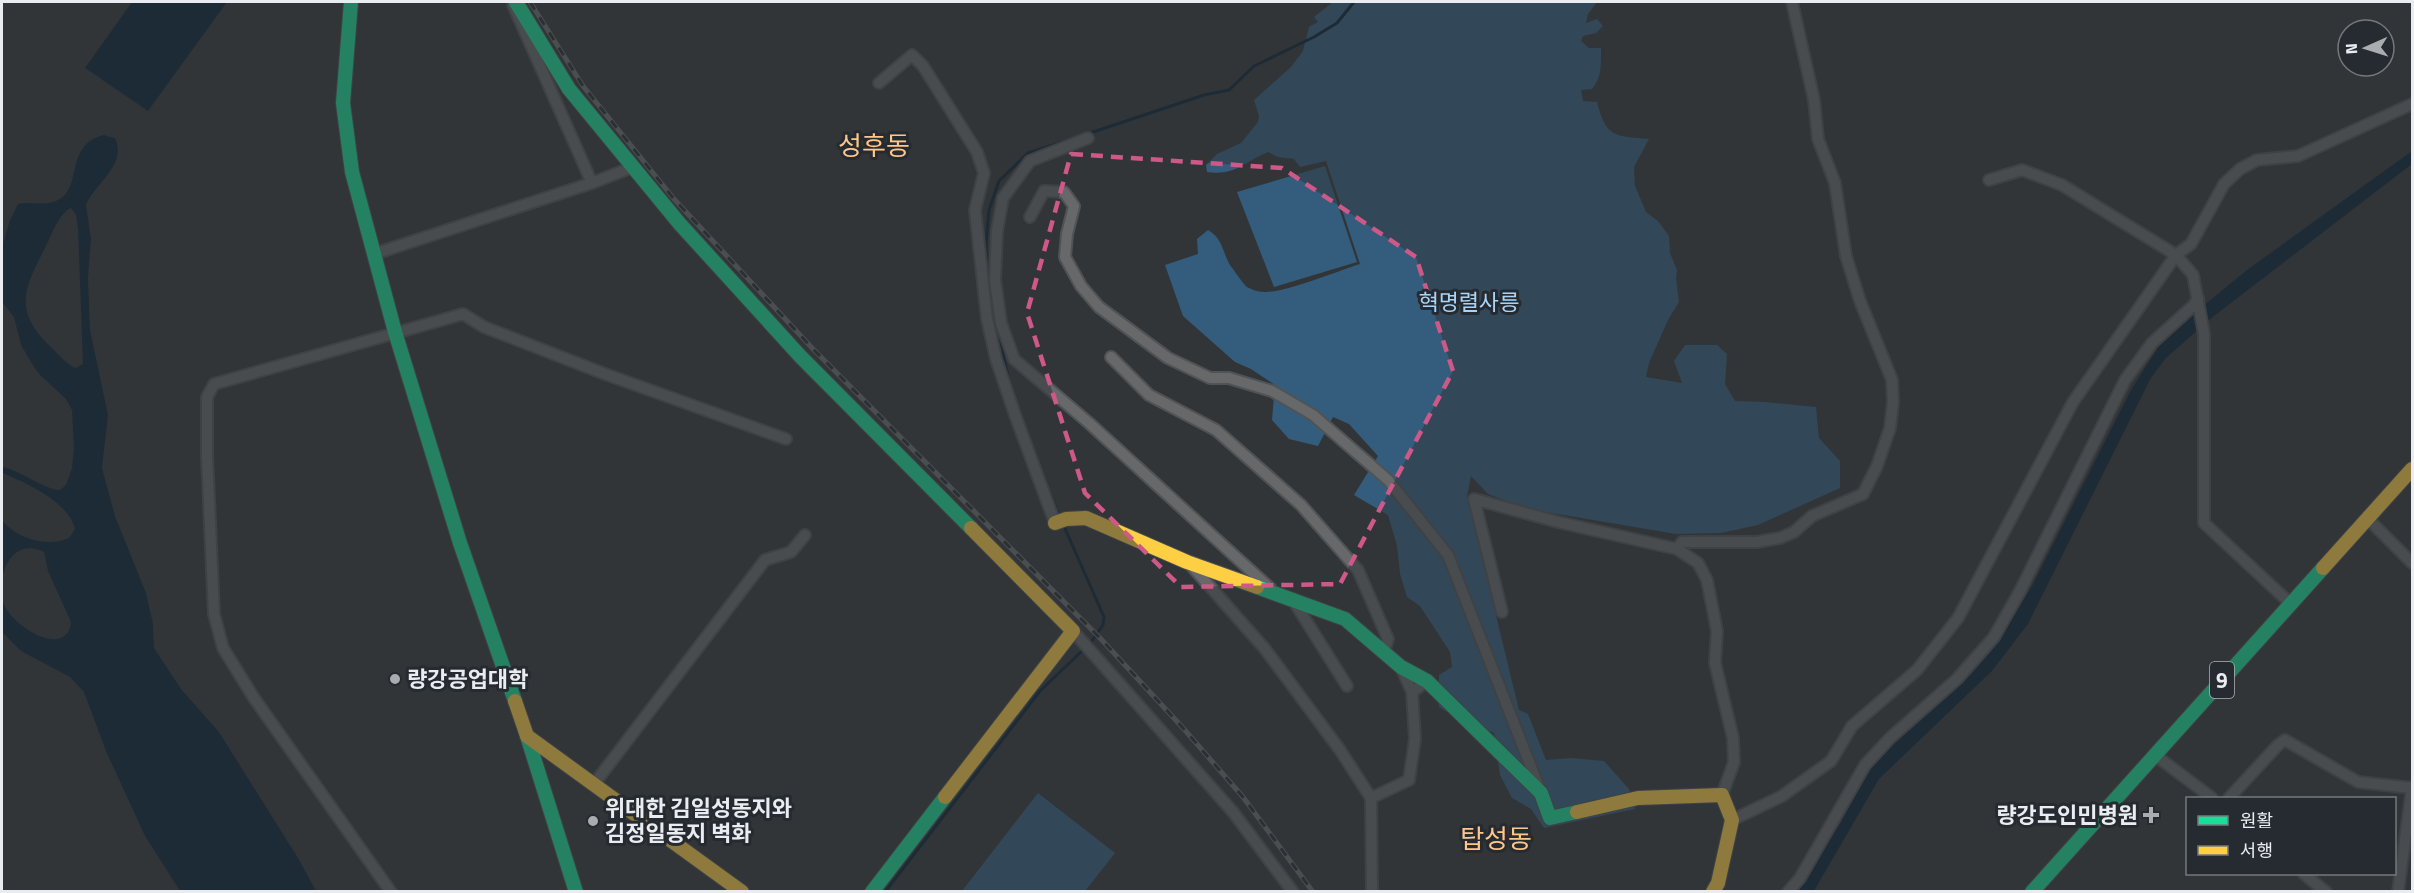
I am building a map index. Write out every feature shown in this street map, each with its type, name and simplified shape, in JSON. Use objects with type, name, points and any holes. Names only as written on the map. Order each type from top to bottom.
[{"type":"street","points":[[351,2],[343,103],[352,172],[395,332],[460,543],[527,736],[576,891]]},
{"type":"street","points":[[511,2],[592,183]]},
{"type":"street","points":[[516,2],[569,89],[679,223],[800,356],[1088,646],[1233,812],[1293,891]]},
{"type":"street","points":[[1677,549],[1682,542],[1739,543],[1780,538],[1794,532],[1812,516],[1863,494],[1877,466],[1890,428],[1893,402],[1892,380],[1860,301],[1846,256],[1834,183],[1818,139],[1814,100],[1792,2]]},
{"type":"street","points":[[879,83],[912,55],[923,66],[977,152],[984,173],[975,210],[987,319],[996,359],[1014,415],[1060,521],[1086,518],[1187,562],[1345,619],[1401,667],[1427,681],[1541,793]]},
{"type":"street","points":[[1732,820],[1782,796],[1831,761],[1851,726],[1917,670],[1958,618],[2073,402],[2176,255],[2191,244],[2224,184],[2240,169],[2257,160],[2298,156],[2412,104]]},
{"type":"street","points":[[1088,138],[1030,161],[1004,198],[997,231],[994,280],[1001,323],[1014,359],[1089,423],[1275,594]]},
{"type":"street","points":[[374,254],[592,183],[633,167]]},
{"type":"street","points":[[1989,180],[2022,170],[2062,185],[2176,255],[2193,275],[2204,334],[2204,523],[2290,604]]},
{"type":"street","points":[[1030,217],[1044,191],[1064,192],[1074,206],[1066,234],[1065,257],[1081,286],[1099,307],[1168,358],[1209,378],[1229,378],[1272,391],[1313,415],[1388,480],[1448,555],[1550,818],[1638,798],[1722,795]]},
{"type":"street","points":[[1788,891],[1800,878],[1865,765],[1890,738],[1957,679],[1994,638],[2020,591],[2125,380],[2152,343],[2199,300]]},
{"type":"street","points":[[391,891],[254,698],[223,648],[214,614],[207,456],[207,397],[214,384],[463,314],[484,327],[786,439]]},
{"type":"street","points":[[1111,357],[1149,395],[1216,430],[1301,505],[1358,570],[1388,639],[1384,651]]},
{"type":"street","name":"9","points":[[2032,891],[2412,469]]},
{"type":"street","points":[[1502,612],[1474,499],[1558,522],[1677,549],[1698,563],[1707,580],[1717,631],[1714,663],[1734,750],[1734,762],[1722,795],[1732,820],[1718,883],[1713,891]]},
{"type":"street","points":[[2368,519],[2412,563]]},
{"type":"street","points":[[594,784],[765,560],[791,552],[804,535]]},
{"type":"street","points":[[1187,562],[1265,649],[1340,750],[1371,798],[1372,891]]},
{"type":"street","points":[[1293,600],[1347,686]]},
{"type":"street","points":[[872,891],[1073,630]]},
{"type":"street","points":[[1371,798],[1408,780],[1415,739],[1412,692],[1401,667]]},
{"type":"street","points":[[1412,692],[1427,681]]},
{"type":"street","points":[[527,736],[742,891]]},
{"type":"street","points":[[2230,797],[2285,740],[2358,782],[2412,788],[2408,863],[2398,891]]},
{"type":"street","points":[[2155,755],[2211,797]]},
{"type":"street","points":[[2306,875],[2326,891]]},
{"type":"highlighted area","points":[[1071,154],[1282,168],[1416,257],[1453,371],[1340,584],[1181,587],[1085,493],[1027,313]]},
{"type":"green space","name":"혁명렬사릉","points":[[1333,2],[1597,2],[1588,14],[1586,23],[1597,19],[1603,26],[1596,33],[1583,36],[1581,41],[1589,48],[1601,48],[1600,70],[1598,80],[1592,89],[1581,90],[1583,101],[1597,102],[1604,123],[1614,133],[1649,139],[1634,167],[1635,186],[1646,212],[1658,221],[1669,236],[1670,253],[1677,270],[1679,302],[1668,320],[1649,363],[1646,377],[1682,383],[1674,361],[1685,345],[1717,345],[1727,354],[1725,384],[1735,401],[1816,407],[1819,438],[1840,461],[1840,488],[1758,525],[1721,533],[1676,534],[1528,509],[1488,494],[1471,476],[1467,496],[1519,710],[1528,714],[1546,760],[1571,758],[1604,761],[1629,789],[1635,809],[1544,828],[1531,809],[1512,798],[1500,775],[1494,733],[1453,716],[1439,707],[1439,675],[1452,667],[1450,652],[1420,606],[1407,597],[1388,515],[1354,495],[1378,456],[1349,424],[1333,417],[1318,446],[1289,439],[1272,420],[1275,385],[1251,369],[1235,362],[1183,316],[1165,265],[1198,254],[1197,239],[1208,230],[1219,241],[1230,265],[1247,287],[1258,291],[1285,289],[1360,264],[1326,161],[1300,167],[1294,159],[1278,157],[1268,152],[1225,172],[1207,172],[1206,165],[1217,154],[1241,143],[1258,122],[1259,116],[1254,100],[1291,67],[1303,51],[1309,27],[1318,22],[1314,17]]},
{"type":"green space","points":[[1325,166],[1357,262],[1274,287],[1237,192]]},
{"type":"green space","points":[[1038,793],[1115,853],[1085,891],[962,891]]},
{"type":"shaded area","points":[[132,2],[227,2],[148,111],[85,68]]},
{"type":"shaded area","points":[[103,135],[115,138],[118,148],[114,166],[86,205],[91,239],[88,278],[90,330],[108,415],[102,468],[115,516],[146,593],[153,624],[154,648],[181,689],[219,732],[298,858],[316,891],[180,891],[145,836],[106,751],[84,692],[70,677],[21,651],[2,632],[2,598],[13,618],[24,627],[48,639],[59,639],[67,633],[71,622],[48,571],[44,552],[28,548],[15,554],[6,565],[2,580],[2,520],[15,532],[32,540],[60,541],[69,538],[75,529],[64,510],[45,494],[2,473],[2,467],[47,487],[60,490],[66,485],[72,468],[74,448],[72,410],[66,399],[34,367],[21,345],[14,317],[2,302],[2,247],[10,220],[18,204],[51,202],[64,195],[70,188],[83,148]],"holes":[[[71,208],[76,215],[83,364],[76,368],[63,360],[39,334],[26,309],[26,297],[33,272],[57,223]]]},
{"type":"shaded area","points":[[2412,151],[2412,164],[2214,316],[2166,358],[2151,378],[2028,624],[1992,671],[1879,779],[1814,891],[1796,892],[1841,822],[1869,769],[1894,741],[1971,674],[1995,646],[2032,586],[2131,390],[2164,338],[2247,270]]},
{"type":"waterway","points":[[1087,134],[1204,95],[1229,90],[1254,66],[1314,37],[1337,23],[1354,2]]},
{"type":"waterway","points":[[987,277],[986,244],[989,210],[999,181],[1028,153],[1072,139]]},
{"type":"waterway","points":[[990,299],[1009,380]]},
{"type":"waterway","points":[[1042,474],[1060,518]]},
{"type":"waterway","points":[[1063,524],[1104,617],[1103,625],[1089,645]]},
{"type":"waterway","points":[[885,892],[1040,691],[1084,649]]},
{"type":"railway","points":[[530,2],[583,86],[674,199],[813,349],[1100,638],[1183,728],[1243,797],[1313,892]]},
{"type":"traffic: fast","points":[[351,2],[343,103],[352,172],[395,332],[460,543],[515,701]]},
{"type":"traffic: fast","points":[[516,2],[569,89],[679,223],[800,356],[971,528]]},
{"type":"traffic: fast","points":[[2032,892],[2323,568]]},
{"type":"traffic: fast","points":[[1257,587],[1345,619],[1401,667],[1427,681],[1541,793],[1550,818],[1577,812]]},
{"type":"traffic: fast","points":[[527,736],[576,892]]},
{"type":"traffic: fast","points":[[872,892],[945,797]]},
{"type":"traffic: slow","points":[[2323,568],[2412,469]]},
{"type":"traffic: slow","points":[[1055,523],[1066,519],[1086,518],[1187,562],[1257,587]]},
{"type":"traffic: slow","points":[[945,797],[1073,631],[971,528]]},
{"type":"traffic: slow","points":[[515,701],[527,736],[742,892]]},
{"type":"traffic: slow","points":[[1577,812],[1638,798],[1722,795],[1732,820],[1718,883],[1713,892]]},
{"type":"place","name":"량강공업대학","points":[[395,679]]},
{"type":"place","name":"량강도인민병원","points":[[2151,815]]},
{"type":"place","name":"위대한 김일성동지와 김정일동지 벽화","points":[[593,821]]},
{"type":"district","name":"성후동","points":[[874,145]]},
{"type":"district","name":"탑성동","points":[[1496,838]]}]
